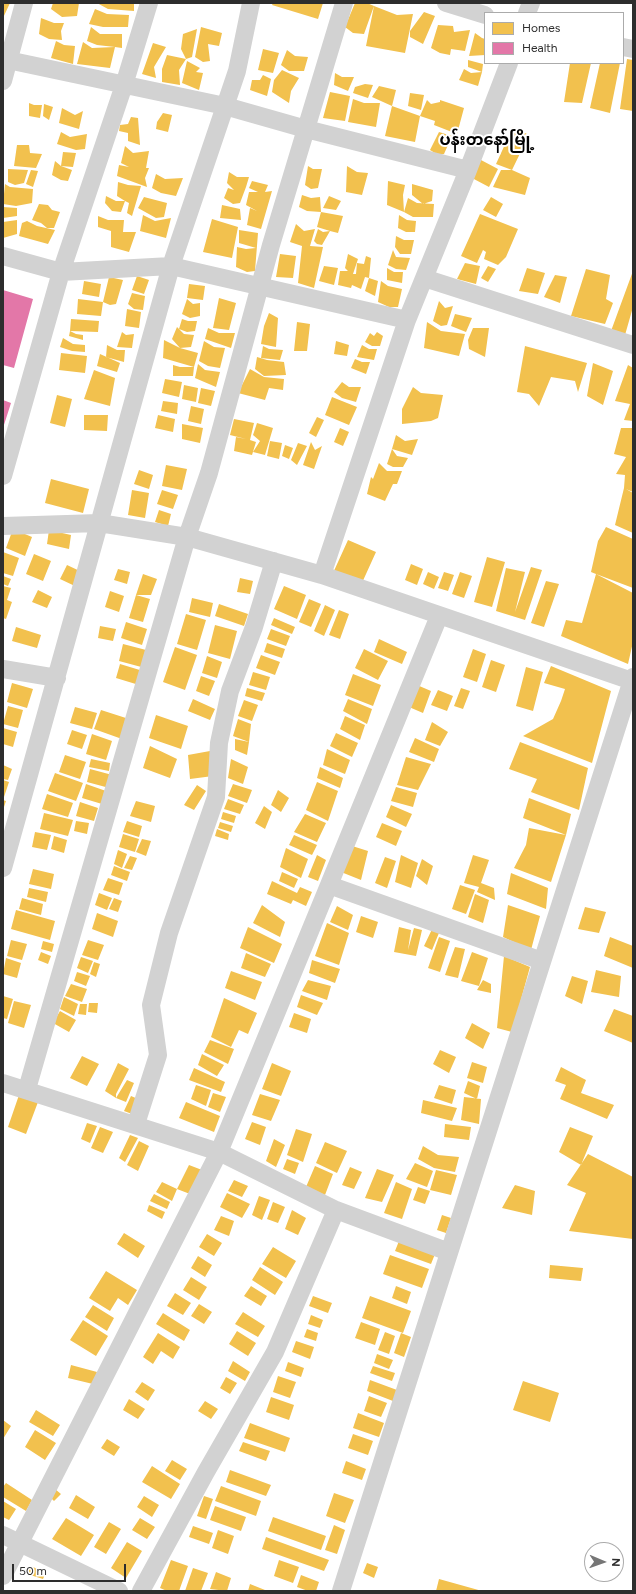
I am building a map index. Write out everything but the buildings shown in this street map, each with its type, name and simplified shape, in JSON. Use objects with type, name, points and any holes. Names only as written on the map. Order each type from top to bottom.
[{"type":"street","points":[[3,81],[6,60],[24,3]]},
{"type":"street","points":[[3,476],[61,272],[124,85],[149,3]]},
{"type":"street","points":[[3,868],[57,678],[98,523],[171,266],[237,71],[251,3]]},
{"type":"street","points":[[27,1089],[186,537],[209,473],[261,287],[271,245],[344,3]]},
{"type":"street","points":[[446,3],[484,15]]},
{"type":"street","points":[[6,60],[226,106],[306,129],[468,170]]},
{"type":"street","points":[[322,575],[406,320],[468,170],[509,64]]},
{"type":"street","points":[[3,256],[61,272],[171,266],[406,320]]},
{"type":"street","points":[[424,278],[633,345]]},
{"type":"street","points":[[3,526],[98,523],[186,537],[322,575],[439,616],[632,679],[341,1591]]},
{"type":"street","points":[[136,1124],[158,1055],[151,1005],[169,933],[216,797],[219,743],[230,691],[254,627],[274,561]]},
{"type":"street","points":[[3,1576],[219,1152],[330,885],[439,616]]},
{"type":"street","points":[[3,669],[57,678]]},
{"type":"street","points":[[330,885],[542,961]]},
{"type":"street","points":[[3,1083],[27,1089],[219,1152],[336,1210],[449,1252]]},
{"type":"street","points":[[141,1591],[206,1472],[275,1352],[336,1210]]},
{"type":"street","points":[[3,1535],[119,1591]]},
{"type":"district","name":"ပန်းတနော်မြို့","points":[[487,140]]}]
